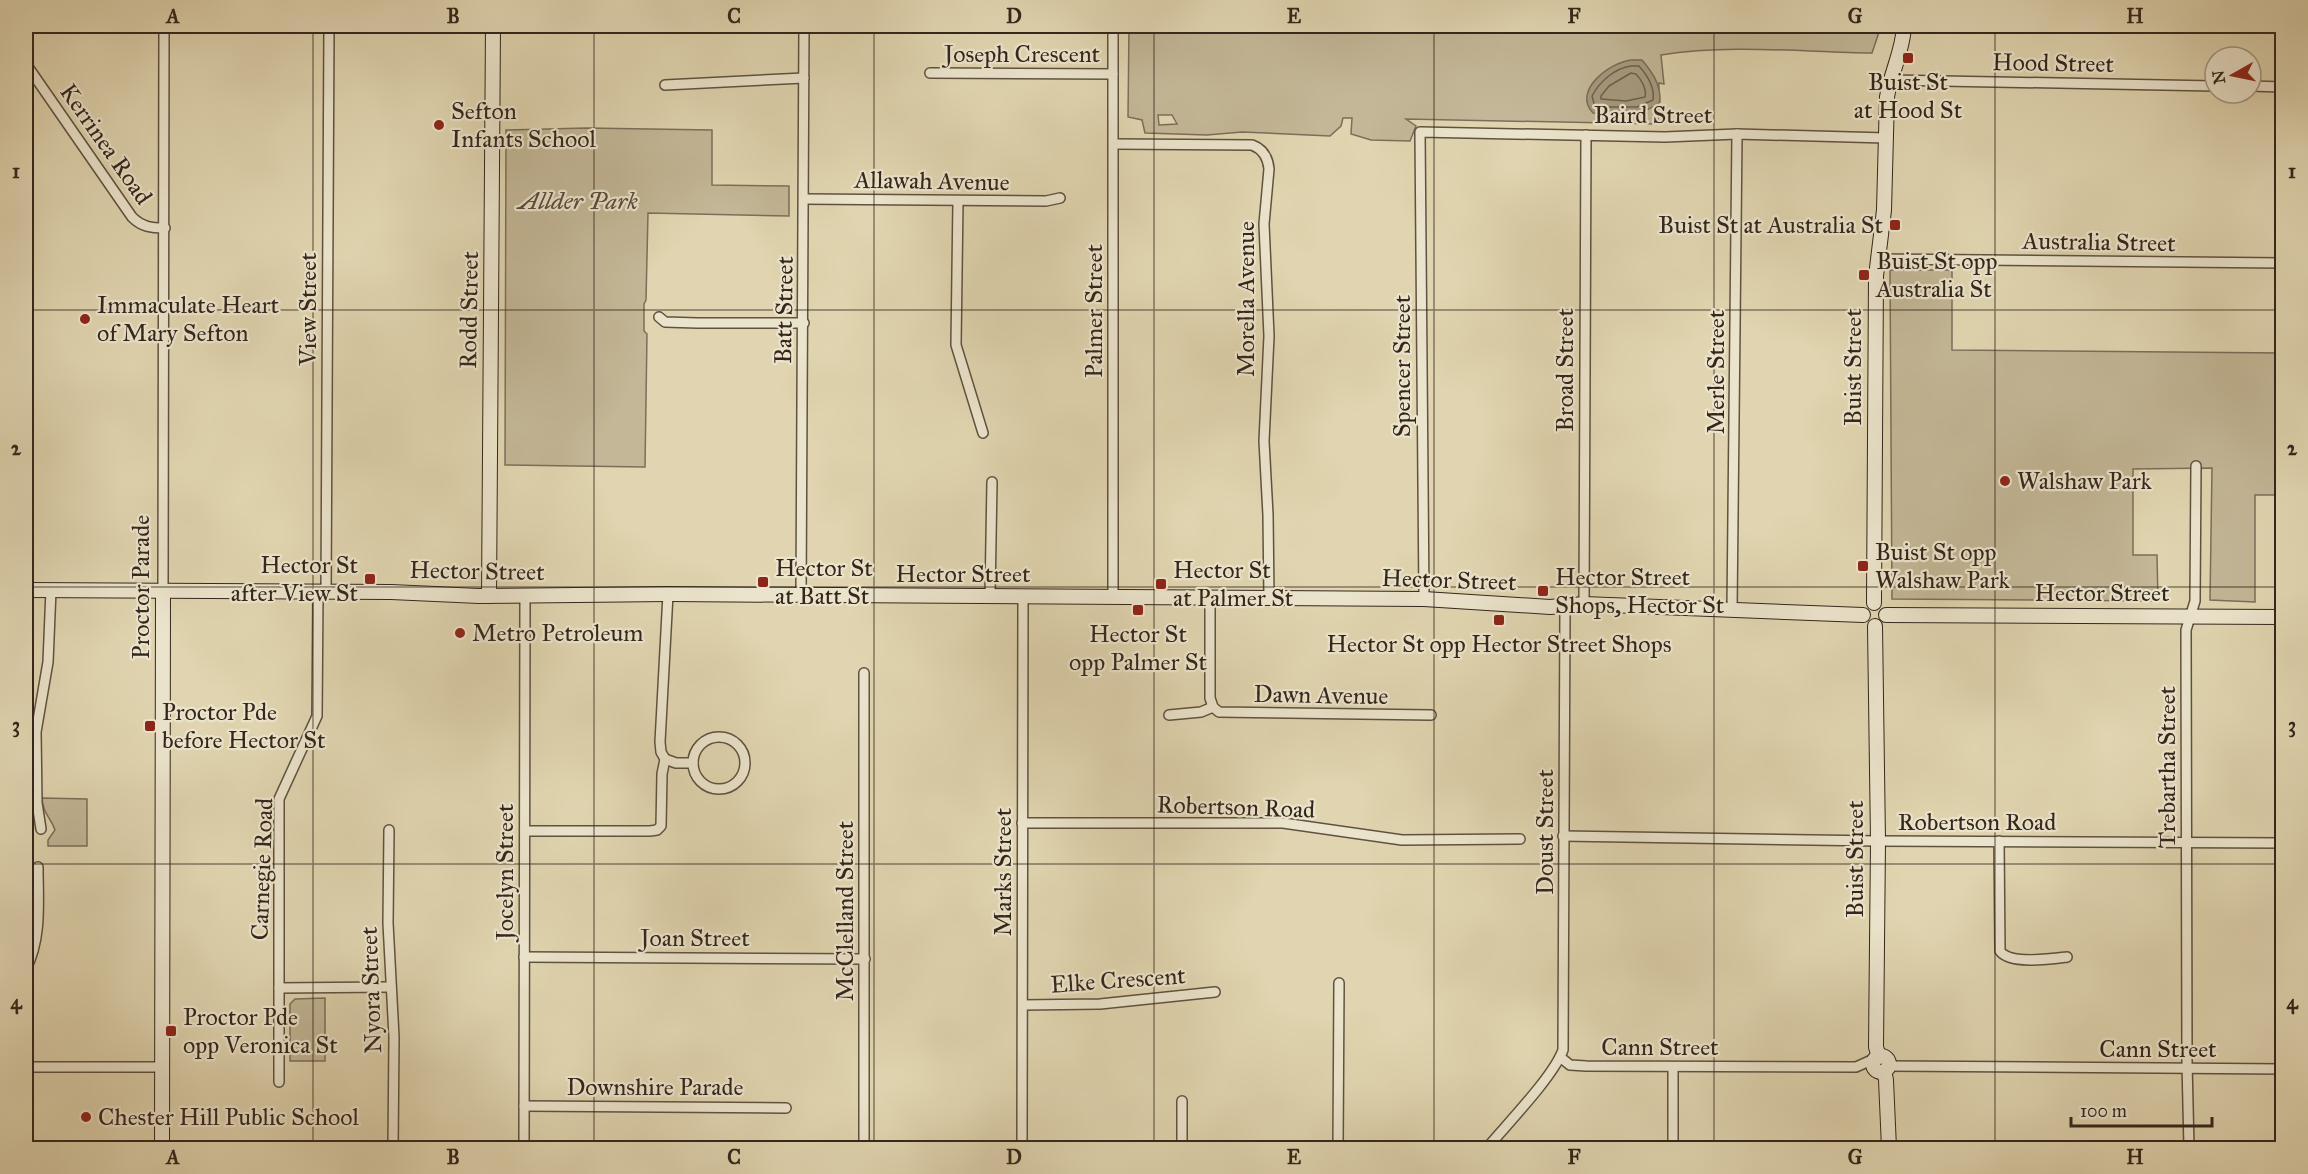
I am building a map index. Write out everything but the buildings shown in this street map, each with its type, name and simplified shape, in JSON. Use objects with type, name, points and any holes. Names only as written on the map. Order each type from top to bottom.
[{"type":"main road","name":"Rodd Street","points":[[489,596],[493,26]]},
{"type":"main road","name":"Buist Street","points":[[1874,603],[1878,259],[1884,210],[1887,97],[1890,80],[1900,55],[1904,26]]},
{"type":"main road","name":"Hector Street","points":[[26,590],[391,592],[489,596],[668,594],[1424,600],[1564,607],[1584,604],[1863,615]]},
{"type":"main road","name":"Proctor Parade","points":[[162,1149],[163,591]]},
{"type":"main road","points":[[1874,603],[1881,605],[1886,615],[1884,622],[1875,626],[1866,622],[1863,615],[1868,606],[1874,603]]},
{"type":"main road","name":"Hector Street","points":[[1886,615],[2283,617]]},
{"type":"main road","name":"Buist Street","points":[[1875,626],[1878,841],[1876,1047],[1886,1080],[1888,1149]]},
{"type":"street","name":"Proctor Parade","points":[[163,591],[164,26]]},
{"type":"street","name":"View Street","points":[[322,593],[329,26]]},
{"type":"street","name":"Batt Street","points":[[801,596],[804,26]]},
{"type":"street","name":"Palmer Street","points":[[1113,26],[1113,597]]},
{"type":"street","name":"Kerrinea Road","points":[[26,64],[132,217],[140,225],[165,228]]},
{"type":"street","name":"Joseph Crescent","points":[[930,74],[1113,74]]},
{"type":"street","points":[[664,85],[804,78]]},
{"type":"street","name":"Hood Street","points":[[1890,80],[2203,86]]},
{"type":"street","points":[[2263,86],[2283,87]]},
{"type":"street","name":"Baird Street","points":[[1420,132],[1665,137],[1737,134],[1886,138]]},
{"type":"street","name":"Spencer Street","points":[[1420,132],[1424,600]]},
{"type":"street","name":"Merle Street","points":[[1732,610],[1737,134]]},
{"type":"street","name":"Broad Street","points":[[1584,604],[1586,135]]},
{"type":"street","name":"Morella Avenue","points":[[1114,144],[1252,145],[1262,151],[1268,163],[1264,242],[1269,336],[1264,441],[1269,598]]},
{"type":"street","name":"Allawah Avenue","points":[[804,199],[1046,201],[1060,198]]},
{"type":"street","points":[[958,201],[956,345],[983,433]]},
{"type":"street","name":"Australia Street","points":[[1878,259],[2283,263]]},
{"type":"street","points":[[659,317],[666,322],[697,324],[804,323]]},
{"type":"street","name":"Trebartha Street","points":[[2189,1149],[2186,630],[2195,602],[2196,466]]},
{"type":"street","points":[[990,596],[992,482]]},
{"type":"street","points":[[41,829],[37,803],[36,732],[48,662],[51,590]]},
{"type":"street","name":"Carnegie Road","points":[[279,1082],[279,799],[317,716],[322,593]]},
{"type":"street","points":[[668,594],[661,752],[665,759],[676,763],[693,763]]},
{"type":"street","name":"Jocelyn Street","points":[[524,1149],[525,595]]},
{"type":"street","name":"Marks Street","points":[[1022,1149],[1023,596]]},
{"type":"street","points":[[1210,598],[1210,698],[1213,707]]},
{"type":"street","name":"Doust Street","points":[[1560,1057],[1564,1037],[1563,836],[1566,686],[1564,607]]},
{"type":"street","name":"McClelland Street","points":[[864,673],[864,1149]]},
{"type":"street","name":"Dawn Avenue","points":[[1169,716],[1201,712],[1213,707],[1225,713],[1431,715]]},
{"type":"street","points":[[719,738],[730,740],[739,747],[745,764],[742,775],[735,784],[719,789],[703,784],[696,775],[693,763],[699,747],[708,740],[719,738]]},
{"type":"street","points":[[525,831],[657,830],[662,822],[662,774],[665,759]]},
{"type":"street","name":"Robertson Road","points":[[1022,822],[1283,824],[1402,840],[1520,839]]},
{"type":"street","name":"Nyora Street","points":[[389,830],[388,923],[394,1037],[393,1149]]},
{"type":"street","name":"Robertson Road","points":[[1563,836],[1878,841],[2283,843]]},
{"type":"street","points":[[2000,841],[1999,946],[2002,954],[2010,958],[2067,957]]},
{"type":"street","points":[[26,969],[37,937],[38,867]]},
{"type":"street","name":"Joan Street","points":[[524,957],[865,959]]},
{"type":"street","points":[[1338,1149],[1339,983]]},
{"type":"street","points":[[279,988],[390,987]]},
{"type":"street","name":"Elke Crescent","points":[[1023,1005],[1100,1004],[1215,992]]},
{"type":"street","points":[[1487,1149],[1560,1057]]},
{"type":"street","name":"Cann Street","points":[[1560,1057],[1570,1065],[1586,1066],[1856,1067],[1882,1063],[2283,1069]]},
{"type":"street","points":[[26,1067],[162,1067]]},
{"type":"street","points":[[1673,1067],[1673,1149]]},
{"type":"street","points":[[1182,1101],[1182,1149]]},
{"type":"street","name":"Downshire Parade","points":[[524,1106],[786,1108]]},
{"type":"green space","points":[[1129,26],[1881,26],[1872,53],[1740,49],[1661,55],[1664,84],[1659,83],[1658,124],[1406,119],[1416,126],[1410,141],[1371,140],[1351,134],[1352,118],[1343,118],[1341,126],[1330,136],[1242,132],[1207,135],[1145,133],[1142,120],[1128,117]],"holes":[[[1158,115],[1172,115],[1177,124],[1159,125]]]},
{"type":"green space","name":"Allder Park","points":[[586,128],[712,130],[712,185],[789,186],[789,216],[648,213],[646,300],[644,304],[644,331],[647,334],[645,467],[505,465],[506,130]]},
{"type":"green space","points":[[1890,270],[1952,270],[1952,350],[2282,353],[2282,495],[2255,495],[2255,602],[2210,600],[2212,468],[2133,469],[2133,555],[2157,555],[2158,601],[1892,599]]},
{"type":"green space","points":[[42,798],[87,799],[87,846],[48,846],[48,840],[55,830],[44,808]]},
{"type":"green space","points":[[325,998],[325,1061],[290,1061],[290,1004],[295,999]]},
{"type":"water","points":[[1631,60],[1642,60],[1650,70],[1658,85],[1660,102],[1637,113],[1593,113],[1588,105],[1587,96],[1590,87],[1596,79],[1613,66]]},
{"type":"place","name":"Buist St at Hood St","points":[[1908,58]]},
{"type":"place","name":"Sefton Infants School","points":[[439,125]]},
{"type":"place","name":"Buist St at Australia St","points":[[1895,225]]},
{"type":"place","name":"Buist St opp Australia St","points":[[1864,275]]},
{"type":"place","name":"Immaculate Heart of Mary Sefton","points":[[85,319]]},
{"type":"place","name":"Walshaw Park","points":[[2005,481]]},
{"type":"place","name":"Buist St opp Walshaw Park","points":[[1863,566]]},
{"type":"place","name":"Hector St after View St","points":[[370,579]]},
{"type":"place","name":"Hector St at Batt St","points":[[763,582]]},
{"type":"place","name":"Hector St at Palmer St","points":[[1161,584]]},
{"type":"place","name":"Hector Street Shops, Hector St","points":[[1543,591]]},
{"type":"place","name":"Hector St opp Palmer St","points":[[1138,610]]},
{"type":"place","name":"Hector St opp Hector Street Shops","points":[[1499,620]]},
{"type":"place","name":"Metro Petroleum","points":[[460,633]]},
{"type":"place","name":"Proctor Pde before Hector St","points":[[150,726]]},
{"type":"place","name":"Proctor Pde opp Veronica St","points":[[171,1031]]},
{"type":"place","name":"Chester Hill Public School","points":[[86,1117]]}]
